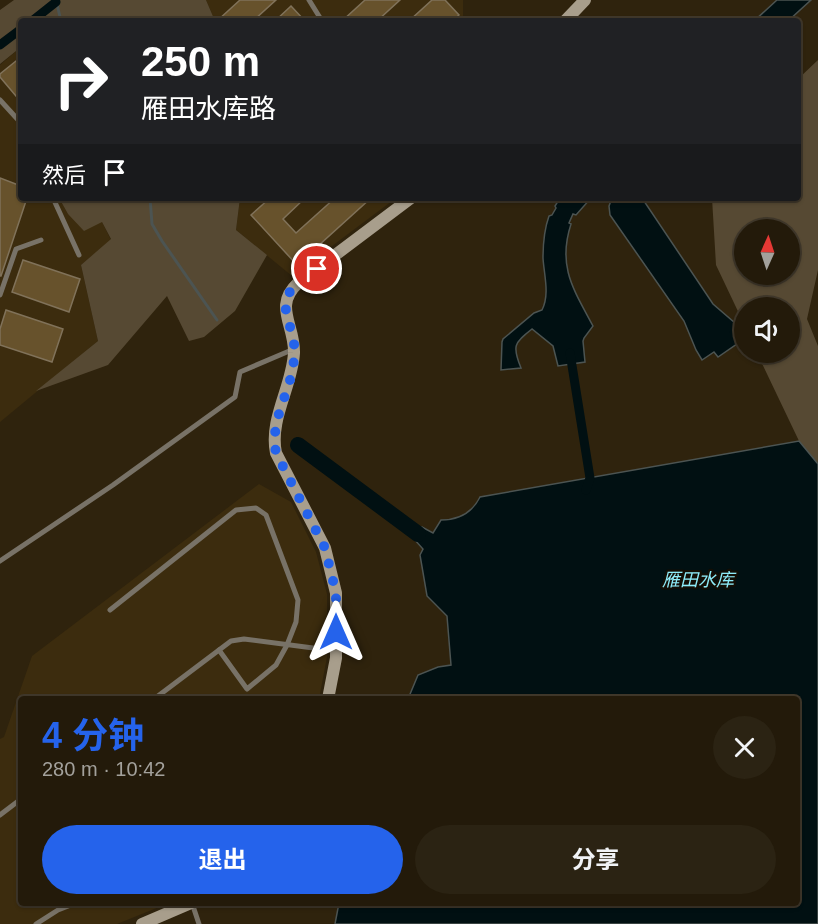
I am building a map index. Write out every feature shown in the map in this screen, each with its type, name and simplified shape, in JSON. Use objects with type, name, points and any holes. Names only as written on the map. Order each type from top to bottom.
[{"type":"main road","points":[[568,18],[585,0]]},
{"type":"main road","points":[[328,696],[336,651],[336,593],[325,548],[276,453],[274,441],[276,422],[293,368],[294,342],[286,310],[286,300],[290,290],[407,201]]},
{"type":"main road","points":[[142,924],[184,906]]},
{"type":"lane","points":[[309,0],[320,18]]},
{"type":"lane","points":[[0,100],[18,120]]},
{"type":"lane","points":[[53,201],[79,255]]},
{"type":"lane","points":[[0,295],[16,249],[41,240]]},
{"type":"lane","points":[[0,561],[113,485],[235,397],[240,372],[294,349]]},
{"type":"lane","points":[[110,610],[236,510],[255,508],[266,515],[298,600],[296,622],[276,665],[247,689],[219,650]]},
{"type":"lane","points":[[158,696],[231,641],[244,639],[336,651]]},
{"type":"lane","points":[[0,815],[18,801]]},
{"type":"lane","points":[[36,924],[68,906]]},
{"type":"lane","points":[[192,906],[198,924]]},
{"type":"shaded area","points":[[14,0],[206,0],[214,18],[18,18],[18,49],[0,64],[0,10]]},
{"type":"shaded area","points":[[206,0],[463,0],[463,18],[214,18]]},
{"type":"shaded area","points":[[18,50],[18,201],[61,201],[68,214],[102,222],[111,240],[81,265],[98,341],[0,422],[0,65]]},
{"type":"shaded area","points":[[818,60],[818,270],[807,319],[818,346],[818,464],[799,441],[762,363],[800,363],[800,297],[734,297],[734,303],[716,265],[712,201],[801,201],[801,76]]},
{"type":"shaded area","points":[[61,201],[240,201],[236,230],[267,255],[235,311],[204,337],[189,341],[167,296],[108,365],[36,391],[98,341],[81,265],[111,239],[102,222],[84,231],[68,214]]},
{"type":"shaded area","points":[[240,201],[392,201],[292,276],[236,230]]},
{"type":"shaded area","points":[[259,484],[291,502],[316,552],[327,594],[327,657],[320,696],[18,696],[32,656]]},
{"type":"shaded area","points":[[18,696],[18,906],[162,906],[117,924],[0,924],[0,739],[4,737]]},
{"type":"water","points":[[777,0],[811,0],[791,18],[757,18]]},
{"type":"water","points":[[558,201],[588,201],[576,215],[573,214],[569,223],[571,224],[566,253],[567,266],[574,289],[593,326],[583,341],[585,362],[558,366],[553,346],[532,329],[521,338],[516,346],[516,355],[521,368],[501,370],[503,339],[534,313],[542,310],[544,304],[546,291],[544,237],[549,216],[552,215]]},
{"type":"water","points":[[611,201],[644,201],[713,304],[734,322],[734,346],[718,357],[714,352],[702,360],[684,321],[610,215]]},
{"type":"water","name":"雁田水库","points":[[799,441],[818,464],[818,924],[335,924],[338,906],[800,906],[800,696],[409,696],[418,675],[438,667],[451,665],[447,616],[427,596],[420,555],[423,549],[414,539],[422,527],[433,533],[441,520],[464,515],[480,497]]},
{"type":"building","points":[[240,0],[276,0],[256,18],[220,18]]},
{"type":"building","points":[[365,0],[400,0],[380,18],[345,18]]},
{"type":"building","points":[[432,0],[445,0],[459,15],[456,18],[412,18]]},
{"type":"building","points":[[291,6],[302,18],[278,18]]},
{"type":"building","points":[[18,59],[18,98],[0,77],[0,74]]},
{"type":"building","points":[[0,178],[18,185],[18,201],[26,201],[0,276]]},
{"type":"building","points":[[267,201],[302,201],[283,219],[296,233],[332,201],[368,201],[297,265],[251,215]]},
{"type":"building","points":[[23,260],[80,279],[69,312],[12,292]]},
{"type":"building","points":[[6,310],[63,329],[52,362],[0,345],[0,329]]},
{"type":"waterway","points":[[56,0],[60,18]]},
{"type":"waterway","points":[[36,18],[56,2]]},
{"type":"waterway","points":[[0,45],[18,31]]},
{"type":"waterway","points":[[150,201],[152,224],[217,320]]},
{"type":"waterway","points":[[570,353],[590,478],[586,490]]},
{"type":"waterway","points":[[298,445],[418,534]]},
{"type":"route","points":[[317,269],[290,290],[286,300],[286,310],[294,342],[293,368],[276,422],[274,441],[276,453],[325,548],[336,593],[336,632]]}]
